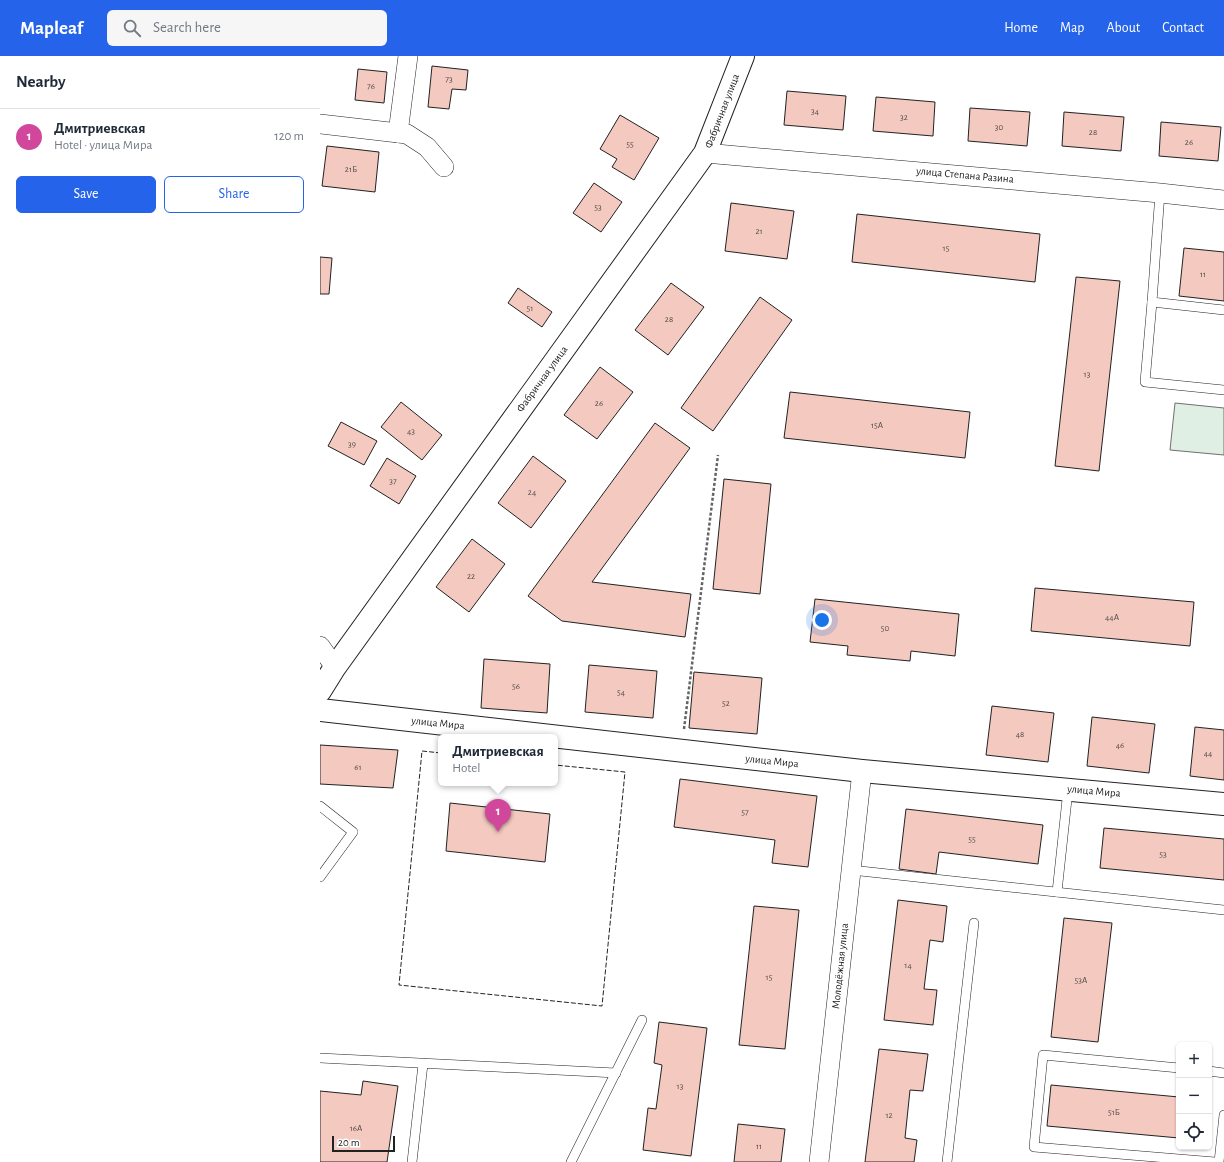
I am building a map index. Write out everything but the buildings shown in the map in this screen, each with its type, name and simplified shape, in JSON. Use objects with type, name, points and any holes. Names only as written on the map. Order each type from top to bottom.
[{"type":"street","points":[[398,133],[408,56]]},
{"type":"street","name":"Фабричная улица","points":[[320,691],[335,667],[705,153],[743,56]]},
{"type":"street","points":[[320,124],[407,134],[427,147],[444,167]]},
{"type":"street","name":"улица Степана Разина","points":[[705,153],[1160,192],[1224,200]]},
{"type":"street","points":[[320,646],[335,667]]},
{"type":"street","name":"улица Мира","points":[[320,710],[533,734]]},
{"type":"street","name":"улица Мира","points":[[558,737],[862,771],[1224,804]]},
{"type":"street","name":"Молодёжная улица","points":[[819,1162],[862,771]]},
{"type":"lane","points":[[1160,192],[1145,382],[1224,390]]},
{"type":"lane","points":[[1152,302],[1224,310]]},
{"type":"lane","points":[[1057,892],[1068,789]]},
{"type":"lane","points":[[320,806],[353,832],[320,877]]},
{"type":"lane","points":[[851,870],[1224,910]]},
{"type":"lane","points":[[947,1162],[974,923]]},
{"type":"lane","points":[[571,1162],[642,1020]]},
{"type":"lane","points":[[1176,1068],[1043,1055],[1034,1147],[1215,1162]]},
{"type":"lane","points":[[320,1058],[616,1074]]},
{"type":"lane","points":[[412,1162],[423,1064]]},
{"type":"lane","points":[[1212,1071],[1224,1073]]},
{"type":"lane","points":[[1219,1162],[1224,1115]]},
{"type":"path","points":[[684,733],[718,455]]},
{"type":"green space","points":[[1175,403],[1224,408],[1224,455],[1170,450]]},
{"type":"fence","points":[[438,753],[422,751],[399,985],[602,1006],[625,772],[558,765]]},
{"type":"place","name":"Дмитриевская","points":[[498,832]]}]
